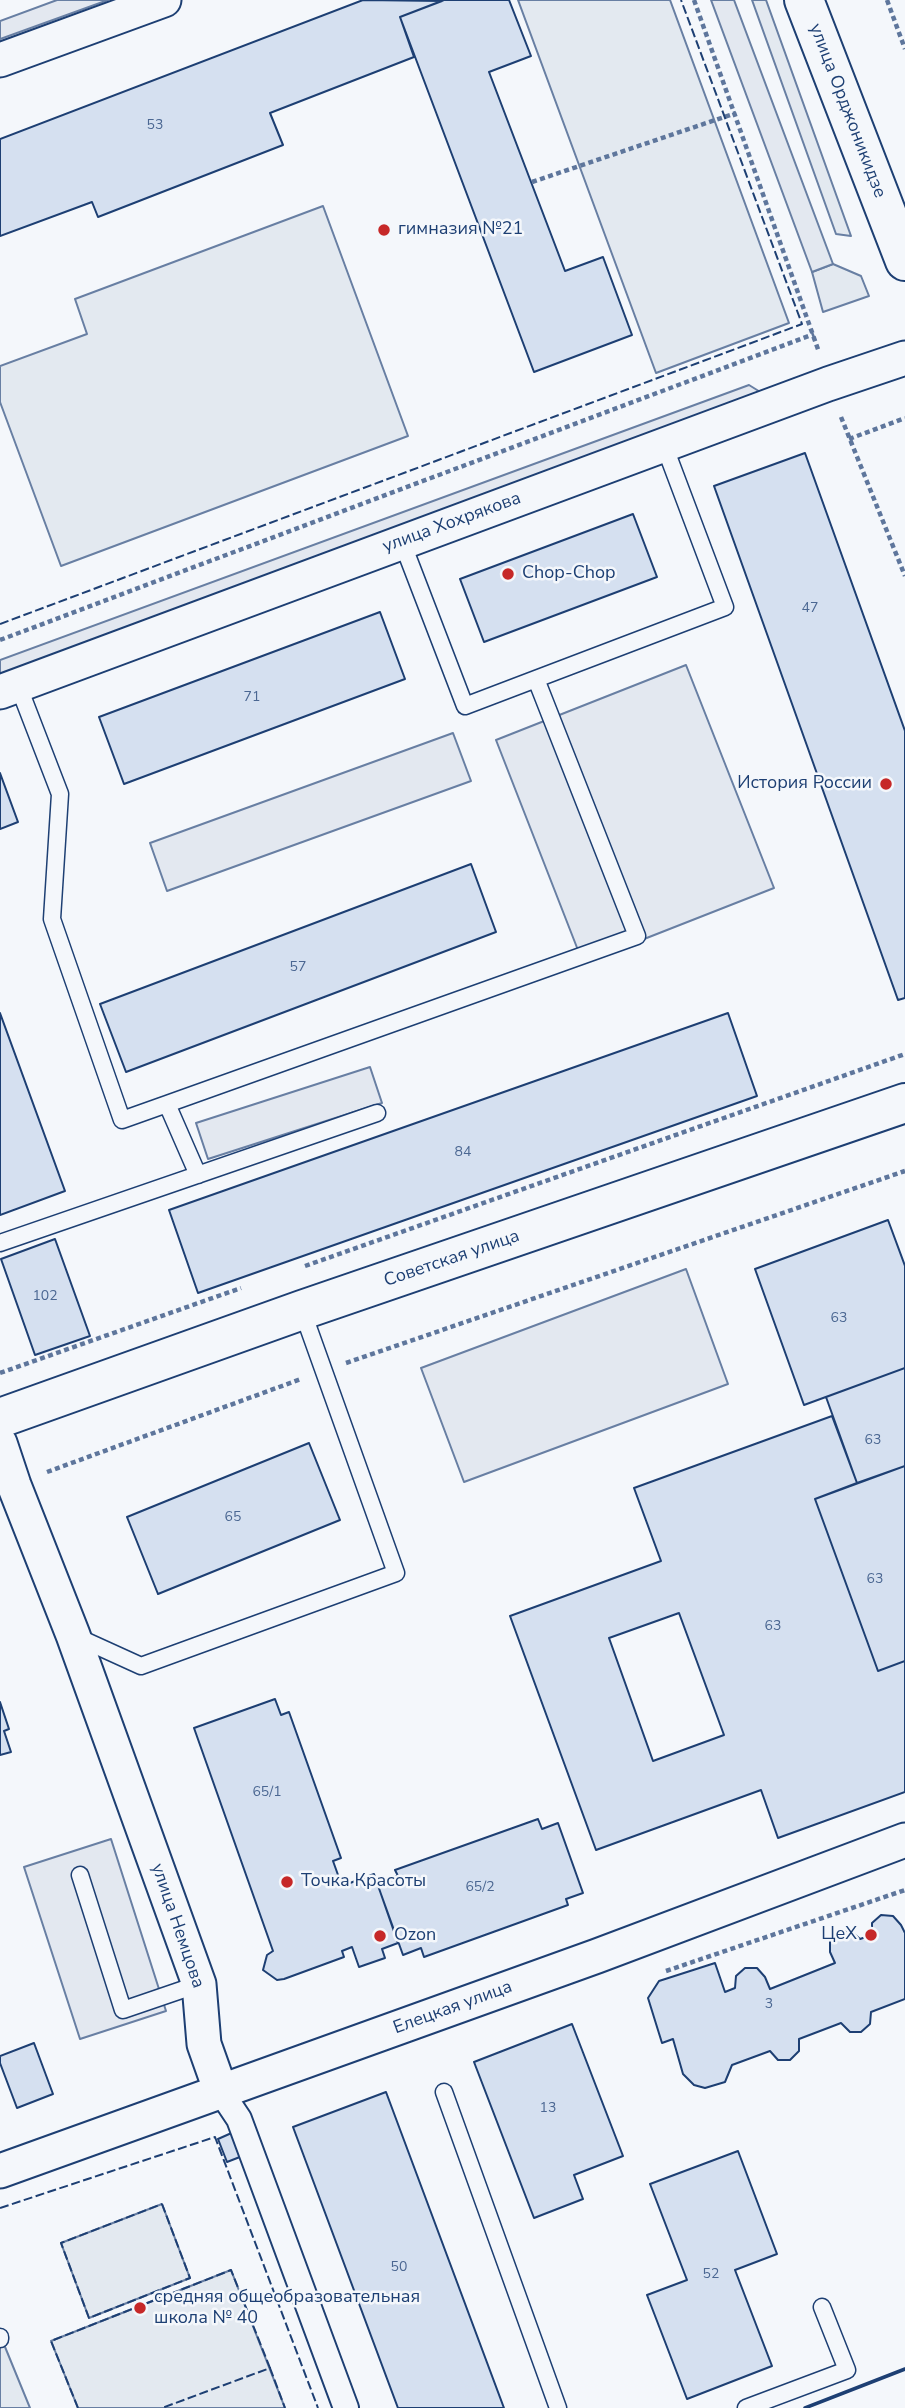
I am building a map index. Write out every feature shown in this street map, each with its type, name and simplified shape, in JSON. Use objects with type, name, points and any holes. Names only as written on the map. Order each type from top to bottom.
[{"type":"street","points":[[0,60],[164,0]]},
{"type":"street","name":"улица Орджоникидзе","points":[[804,0],[905,261]]},
{"type":"street","name":"улица Хохрякова","points":[[9,688],[828,384],[905,358]]},
{"type":"street","name":"Советская улица","points":[[0,1418],[302,1310],[905,1103]]},
{"type":"street","name":"улица Немцова","points":[[0,1443],[73,1635],[199,1984],[204,2043],[221,2092],[239,2119],[346,2408]]},
{"type":"street","name":"Елецкая улица","points":[[0,2171],[610,1952],[905,1840]]},
{"type":"lane","points":[[402,542],[465,706],[536,680],[725,607],[664,445]]},
{"type":"lane","points":[[9,688],[40,746],[60,794],[52,919],[121,1119],[637,936],[536,680]]},
{"type":"lane","points":[[167,1104],[198,1175]]},
{"type":"lane","points":[[0,1243],[377,1113]]},
{"type":"lane","points":[[73,1635],[141,1666],[396,1573],[302,1310]]},
{"type":"lane","points":[[79,1875],[123,2010],[199,1984]]},
{"type":"lane","points":[[444,2092],[558,2408]]},
{"type":"lane","points":[[746,2408],[847,2370],[822,2307]]},
{"type":"path","points":[[694,0],[814,334],[828,384],[905,576]]},
{"type":"path","points":[[887,0],[905,49]]},
{"type":"path","points":[[532,182],[736,113]]},
{"type":"path","points":[[0,640],[814,334]]},
{"type":"path","points":[[849,439],[905,418]]},
{"type":"path","points":[[302,1267],[905,1054]]},
{"type":"path","points":[[14,1485],[324,1370],[905,1171]]},
{"type":"path","points":[[0,1373],[249,1285]]},
{"type":"shaded area","points":[[57,0],[108,0],[0,39],[0,21]]},
{"type":"shaded area","points":[[518,0],[670,0],[789,323],[656,373]]},
{"type":"shaded area","points":[[711,0],[734,0],[833,264],[812,272]]},
{"type":"shaded area","points":[[752,0],[766,0],[851,236],[836,234]]},
{"type":"shaded area","points":[[323,206],[408,436],[61,566],[0,402],[0,366],[87,334],[75,299]]},
{"type":"shaded area","points":[[833,264],[861,276],[869,296],[823,312],[812,272]]},
{"type":"shaded area","points":[[749,385],[778,403],[0,692],[0,660]]},
{"type":"shaded area","points":[[686,665],[774,888],[583,963],[496,740]]},
{"type":"shaded area","points":[[453,733],[471,781],[167,891],[150,843]]},
{"type":"shaded area","points":[[370,1067],[382,1103],[208,1159],[196,1123]]},
{"type":"shaded area","points":[[686,1269],[728,1384],[464,1482],[421,1368]]},
{"type":"shaded area","points":[[111,1839],[166,2011],[80,2039],[24,1867]]},
{"type":"shaded area","points":[[162,2204],[190,2278],[89,2318],[61,2243]]},
{"type":"shaded area","points":[[231,2270],[285,2408],[78,2408],[51,2341]]},
{"type":"shaded area","points":[[3,2342],[30,2408],[0,2408],[0,2343]]},
{"type":"building","points":[[363,0],[442,1],[400,17],[414,57],[270,113],[283,145],[98,217],[92,202],[0,236],[0,139]]},
{"type":"building","points":[[444,0],[509,0],[531,56],[489,72],[565,271],[603,257],[632,335],[534,372],[400,17]]},
{"type":"building","points":[[805,453],[905,731],[905,998],[898,1000],[714,486]]},
{"type":"building","points":[[633,514],[657,577],[484,642],[460,579]]},
{"type":"building","points":[[380,612],[405,679],[124,784],[99,717]]},
{"type":"building","points":[[0,773],[18,822],[0,829]]},
{"type":"building","points":[[471,864],[496,932],[126,1072],[100,1004]]},
{"type":"building","points":[[0,1013],[65,1191],[0,1215]]},
{"type":"building","points":[[728,1013],[757,1096],[198,1293],[169,1210]]},
{"type":"building","points":[[888,1220],[905,1266],[905,1368],[804,1405],[755,1269]]},
{"type":"building","points":[[55,1239],[90,1336],[35,1355],[1,1259]]},
{"type":"building","points":[[905,1368],[905,1466],[857,1483],[826,1397]]},
{"type":"building","points":[[832,1416],[857,1483],[815,1499],[878,1671],[905,1661],[905,1792],[778,1838],[761,1790],[596,1850],[510,1616],[661,1561],[634,1488]],"holes":[[[679,1613],[724,1735],[653,1761],[609,1638]]]},
{"type":"building","points":[[309,1443],[340,1520],[158,1594],[127,1517]]},
{"type":"building","points":[[905,1466],[905,1661],[878,1671],[815,1499]]},
{"type":"building","points":[[275,1699],[281,1715],[289,1712],[341,1858],[333,1861],[342,1886],[374,1874],[398,1943],[382,1949],[385,1958],[359,1967],[352,1947],[342,1951],[344,1957],[284,1979],[277,1980],[263,1970],[267,1955],[273,1951],[194,1728]]},
{"type":"building","points":[[0,1702],[9,1729],[4,1731],[11,1752],[0,1755]]},
{"type":"building","points":[[538,1819],[542,1829],[558,1823],[583,1893],[566,1899],[568,1905],[424,1957],[421,1948],[403,1955],[377,1883],[398,1876],[395,1870]]},
{"type":"building","points":[[881,1915],[893,1916],[905,1933],[905,1999],[871,2012],[870,2024],[861,2032],[850,2032],[841,2023],[799,2039],[799,2051],[790,2060],[778,2060],[770,2051],[732,2065],[725,2082],[705,2088],[694,2085],[683,2074],[673,2039],[662,2043],[648,1998],[659,1981],[715,1963],[725,1992],[735,1988],[736,1976],[745,1968],[757,1968],[770,1989],[835,1963],[830,1952],[830,1939],[839,1931],[851,1931],[860,1939],[872,1935],[872,1923]]},
{"type":"building","points":[[572,2024],[623,2156],[574,2175],[583,2199],[534,2218],[474,2062]]},
{"type":"building","points":[[34,2043],[53,2094],[17,2108],[0,2063],[0,2056]]},
{"type":"building","points":[[386,2092],[504,2408],[398,2408],[293,2127]]},
{"type":"building","points":[[236,2131],[245,2155],[227,2162],[218,2139]]},
{"type":"building","points":[[738,2151],[777,2254],[735,2270],[772,2366],[687,2399],[647,2295],[687,2280],[650,2184]]},
{"type":"fence","points":[[0,624],[802,324],[681,0]]},
{"type":"fence","points":[[0,2208],[215,2137],[318,2408]]},
{"type":"fence","points":[[162,2204],[190,2278],[89,2318],[61,2243],[162,2204]]},
{"type":"fence","points":[[78,2408],[51,2341],[231,2270],[270,2368],[162,2408]]},
{"type":"fence","points":[[270,2368],[285,2408]]},
{"type":"wall","points":[[805,2408],[905,2369]]},
{"type":"place","name":"гимназия №21","points":[[384,230]]},
{"type":"place","name":"Chop-Chop","points":[[508,574]]},
{"type":"place","name":"История России","points":[[886,784]]},
{"type":"place","name":"Точка Красоты","points":[[287,1882]]},
{"type":"place","name":"ЦеХ","points":[[871,1935]]},
{"type":"place","name":"Ozon","points":[[380,1936]]},
{"type":"place","name":"средняя общеобразовательная школа № 40","points":[[140,2308]]}]
